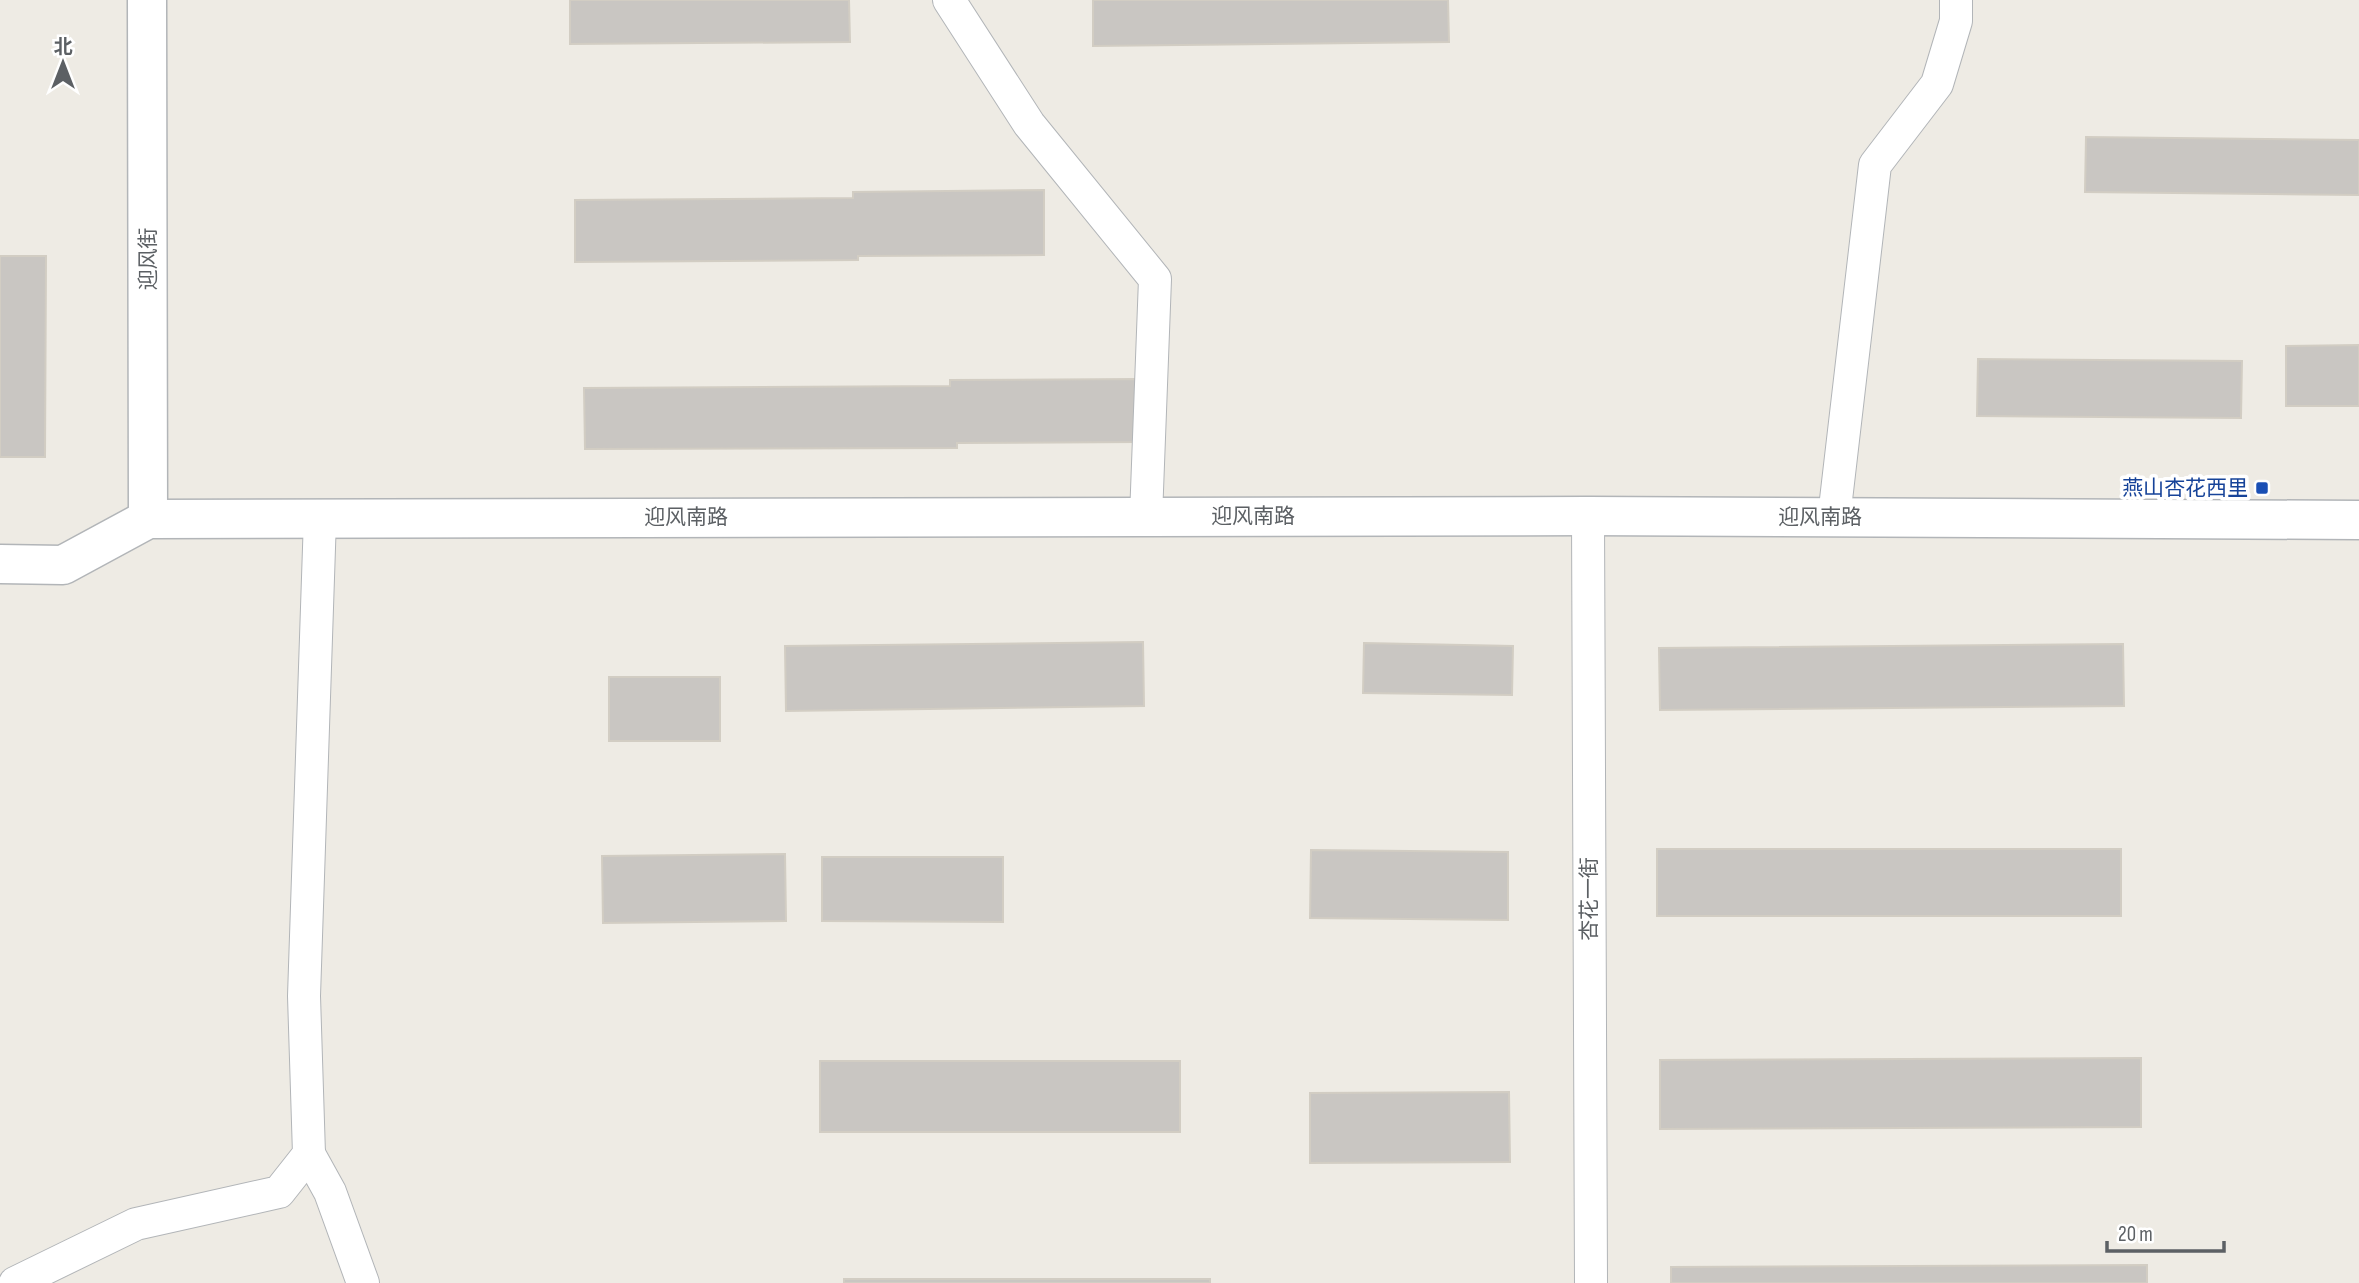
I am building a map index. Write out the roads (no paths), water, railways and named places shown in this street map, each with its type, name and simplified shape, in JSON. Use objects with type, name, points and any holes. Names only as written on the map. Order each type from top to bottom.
[{"type":"street","name":"迎风街","points":[[148,0],[148,519]]},
{"type":"street","points":[[948,0],[1029,124],[1155,279],[1146,517]]},
{"type":"street","points":[[1834,517],[1875,165],[1937,83],[1956,21],[1956,0]]},
{"type":"street","name":"迎风南路","points":[[148,519],[1588,516],[2359,520]]},
{"type":"street","name":"杏花一街","points":[[1588,516],[1591,1283]]},
{"type":"street","points":[[320,518],[304,996],[309,1154],[330,1192],[363,1283]]},
{"type":"street","points":[[0,564],[63,565],[148,519]]},
{"type":"street","points":[[15,1283],[136,1224],[279,1192],[309,1154]]},
{"type":"place","name":"燕山杏花西里","points":[[2262,488]]}]
